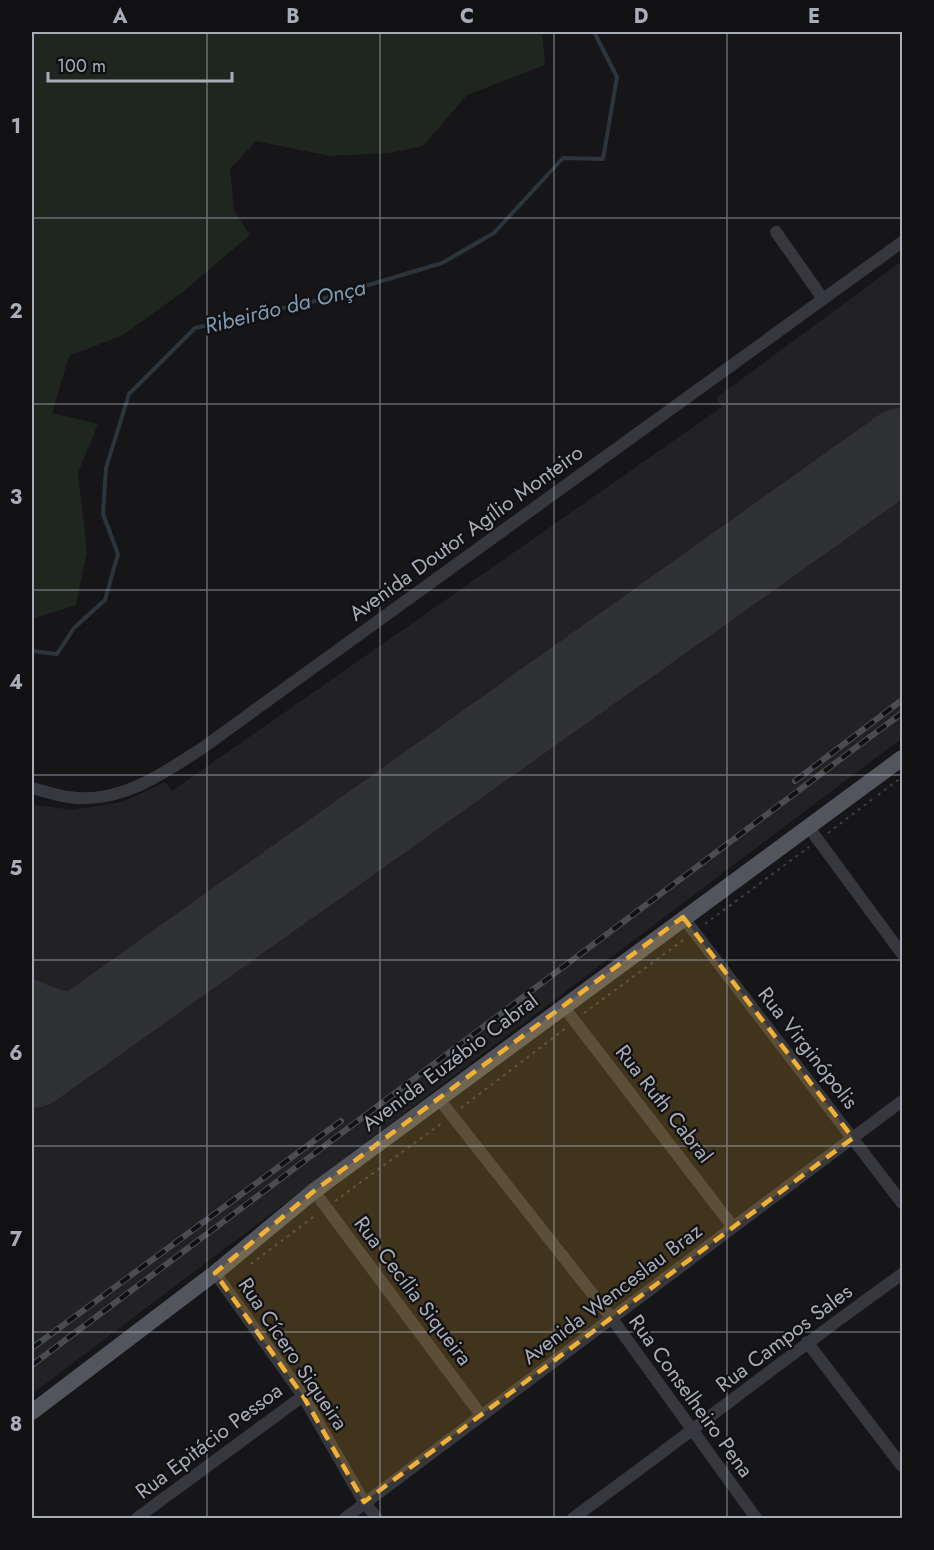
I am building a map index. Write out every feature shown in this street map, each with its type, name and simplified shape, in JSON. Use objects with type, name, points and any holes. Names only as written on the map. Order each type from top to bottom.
[{"type":"main road","name":"Avenida Euzébio Cabral","points":[[32,1412],[215,1273],[314,1191],[683,917],[814,835],[903,758]]},
{"type":"street","points":[[776,232],[823,299]]},
{"type":"street","name":"Avenida Doutor Agílio Monteiro","points":[[32,788],[70,798],[114,796],[153,780],[201,750],[903,242]]},
{"type":"street","points":[[814,835],[903,954]]},
{"type":"street","name":"Rua Virginópolis","points":[[683,917],[903,1203]]},
{"type":"street","name":"Rua Ruth Cabral","points":[[563,1006],[733,1227]]},
{"type":"street","name":"Rua Conselheiro Pena","points":[[439,1099],[613,1320],[756,1518]]},
{"type":"street","name":"Avenida Wenceslau Braz","points":[[345,1518],[481,1415],[613,1320],[733,1227],[903,1101]]},
{"type":"street","name":"Rua Cecília Siqueira","points":[[314,1191],[481,1415]]},
{"type":"street","name":"Rua Cícero Siqueira","points":[[215,1273],[303,1396],[364,1502],[377,1518]]},
{"type":"street","name":"Rua Campos Sales","points":[[573,1518],[693,1432],[807,1342],[903,1274]]},
{"type":"street","points":[[807,1342],[903,1466]]},
{"type":"street","name":"Rua Epitácio Pessoa","points":[[137,1518],[303,1396]]},
{"type":"path","points":[[251,1263],[452,1115],[694,931],[814,835],[903,777]]},
{"type":"highlighted area","points":[[683,917],[853,1138],[364,1502],[303,1396],[215,1273],[314,1191]]},
{"type":"shaded area","points":[[32,32],[542,32],[545,65],[467,95],[423,146],[390,153],[330,156],[256,141],[230,169],[234,210],[250,235],[184,291],[123,335],[69,356],[52,413],[98,424],[78,473],[87,551],[76,605],[32,619]]},
{"type":"shaded area","points":[[902,261],[902,738],[32,1394],[32,804],[72,810],[122,802],[165,782],[172,791],[722,407],[716,398]]},
{"type":"waterway","name":"Ribeirão da Onça","points":[[32,651],[57,654],[74,628],[105,600],[118,554],[103,514],[106,468],[129,394],[195,328],[315,301],[442,263],[494,233],[563,158],[603,159],[617,77],[594,32]]},
{"type":"taxiway","points":[[32,996],[58,1006],[82,1010],[105,1006],[132,996]]},
{"type":"runway","points":[[32,1067],[902,449]]},
{"type":"railway","points":[[795,781],[902,700]]},
{"type":"railway","points":[[32,1365],[902,713]]},
{"type":"railway","points":[[32,1348],[341,1121]]}]
